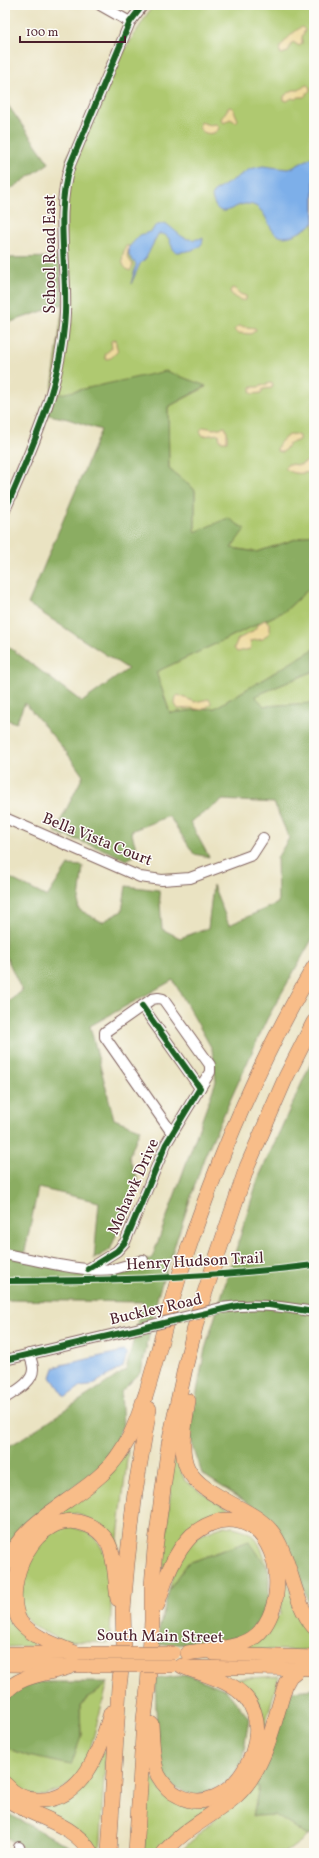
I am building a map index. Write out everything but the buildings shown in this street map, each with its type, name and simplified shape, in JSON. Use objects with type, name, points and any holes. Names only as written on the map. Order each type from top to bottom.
[{"type":"highway","points":[[5,1565],[16,1543],[30,1527],[101,1475],[120,1452],[137,1422],[158,1357],[180,1275],[227,1146],[267,1055],[314,967]]},
{"type":"highway","points":[[136,1853],[144,1719],[148,1688],[155,1550],[170,1444],[188,1353],[200,1307],[208,1288],[248,1166],[273,1106],[314,1022]]},
{"type":"highway","points":[[208,1288],[208,1305],[192,1378],[182,1435],[184,1460],[191,1474],[204,1488],[258,1518],[271,1530],[279,1545],[305,1613],[314,1627]]},
{"type":"highway","points":[[109,1853],[118,1687],[124,1645],[123,1610],[132,1516],[158,1357]]},
{"type":"highway","points":[[152,1621],[172,1565],[183,1545],[198,1530],[216,1522],[234,1520],[245,1523],[260,1533],[272,1554],[277,1582],[274,1603],[265,1626],[253,1639],[243,1644],[179,1660]]},
{"type":"highway","points":[[5,1693],[20,1680],[57,1671],[73,1659],[29,1630],[15,1614],[10,1596],[13,1573],[22,1553],[36,1535],[58,1522],[75,1521],[88,1525],[100,1533],[107,1542],[113,1558],[124,1645]]},
{"type":"highway","points":[[148,1688],[155,1762],[161,1780],[174,1794],[190,1800],[206,1800],[223,1793],[237,1780],[249,1762],[256,1740],[255,1715],[248,1700],[231,1685],[179,1660]]},
{"type":"highway","points":[[164,1853],[181,1836],[235,1796],[253,1777],[263,1757],[286,1683],[290,1676],[307,1668]]},
{"type":"highway","points":[[5,1784],[23,1798],[37,1800],[57,1797],[73,1788],[88,1771],[96,1757],[106,1730],[118,1687]]},
{"type":"highway","points":[[5,1798],[14,1804],[69,1830],[81,1839],[91,1853]]},
{"type":"main road","name":"South Main Street","points":[[5,1653],[90,1660],[314,1657]]},
{"type":"main road","name":"South Main Street","points":[[5,1665],[73,1659]]},
{"type":"main road","name":"South Main Street","points":[[179,1660],[307,1668]]},
{"type":"street","points":[[100,5],[130,22]]},
{"type":"street","name":"School Road East","points":[[5,510],[37,437],[52,391],[59,363],[65,312],[63,201],[65,180],[130,22],[143,5]]},
{"type":"street","name":"Bella Vista Court","points":[[5,818],[140,877],[162,880],[190,878],[252,855],[263,838]]},
{"type":"street","name":"Mohawk Drive","points":[[88,1269],[118,1251],[125,1242],[162,1152],[172,1133],[210,1072],[210,1065],[167,1002],[163,999],[155,998],[112,1026],[104,1034],[172,1133]]},
{"type":"street","points":[[142,1006],[200,1088]]},
{"type":"street","points":[[5,1254],[88,1269],[114,1268],[143,1260]]},
{"type":"street","name":"Buckley Road","points":[[5,1360],[221,1308],[241,1305],[269,1305],[314,1312]]},
{"type":"street","points":[[5,1398],[26,1383],[31,1377],[33,1370],[30,1354]]},
{"type":"green space","points":[[153,5],[314,5],[314,533],[257,552],[238,549],[230,551],[195,532],[195,490],[169,469],[168,407],[206,387],[51,396],[63,304],[67,158],[114,67]]},
{"type":"green space","points":[[5,101],[49,163],[5,193]]},
{"type":"green space","points":[[59,257],[63,304],[5,324],[5,258]]},
{"type":"green space","points":[[166,371],[206,386],[168,407],[169,469],[195,490],[195,532],[228,518],[245,529],[231,548],[257,552],[314,533],[314,584],[285,611],[156,672],[170,713],[215,708],[314,649],[314,671],[255,696],[264,706],[314,703],[314,936],[267,1019],[204,1158],[158,1295],[141,1372],[121,1392],[123,1425],[101,1470],[54,1499],[5,1548],[5,1448],[126,1370],[143,1302],[5,1300],[5,1004],[22,991],[5,954],[5,878],[8,877],[47,897],[68,865],[83,866],[78,909],[102,922],[122,911],[126,886],[159,890],[162,929],[180,938],[208,928],[213,885],[229,925],[278,903],[277,858],[289,838],[274,803],[223,800],[190,822],[209,857],[194,854],[169,816],[131,831],[138,854],[126,860],[110,852],[55,832],[83,776],[67,753],[25,703],[16,723],[5,719],[5,644],[82,702],[128,669],[28,604],[101,430],[68,419],[44,414],[51,396]],"holes":[[[173,980],[212,1049],[216,1081],[152,1258],[110,1274],[24,1256],[38,1188],[99,1202],[94,1259],[110,1250],[138,1181],[129,1157],[140,1129],[114,1119],[90,1026]]]},
{"type":"green space","points":[[314,584],[314,649],[215,708],[170,713],[156,672],[285,611]]},
{"type":"green space","points":[[314,671],[314,703],[264,706],[241,699],[255,696]]},
{"type":"green space","points":[[314,1056],[314,1617],[288,1549],[265,1514],[202,1474],[189,1434],[205,1349],[258,1179]]},
{"type":"green space","points":[[128,1451],[116,1555],[100,1526],[77,1513],[47,1520]]},
{"type":"green space","points":[[174,1454],[185,1481],[218,1503],[245,1517],[212,1516],[163,1569]]},
{"type":"green space","points":[[70,1526],[86,1531],[90,1534],[99,1543],[105,1555],[109,1569],[111,1600],[110,1643],[63,1641],[34,1627],[19,1610],[14,1582],[50,1531]]},
{"type":"green space","points":[[224,1526],[244,1530],[255,1538],[259,1544],[269,1570],[210,1556],[188,1563],[169,1590],[174,1571],[193,1538]]},
{"type":"green space","points":[[249,1541],[269,1570],[269,1599],[255,1632],[214,1643],[155,1645],[169,1590],[188,1563]]},
{"type":"green space","points":[[284,1571],[300,1618],[314,1635],[314,1650],[242,1650],[280,1614]]},
{"type":"green space","points":[[5,1595],[10,1622],[36,1646],[5,1647]]},
{"type":"green space","points":[[188,1675],[225,1689],[249,1718],[242,1763],[227,1783],[196,1796],[167,1784],[158,1761],[155,1679]]},
{"type":"green space","points":[[279,1676],[261,1738],[260,1709],[251,1692],[230,1679]]},
{"type":"green space","points":[[40,1682],[108,1682],[80,1705],[81,1737],[71,1765],[28,1756],[5,1747],[5,1704],[15,1687]]},
{"type":"green space","points":[[108,1682],[84,1772],[61,1790],[36,1797],[14,1786],[5,1777],[5,1747],[28,1756],[81,1737],[80,1705]]},
{"type":"green space","points":[[314,1689],[314,1832],[308,1836],[275,1815],[253,1816],[259,1787],[252,1784],[292,1691]]},
{"type":"green space","points":[[106,1749],[99,1853],[96,1853],[30,1806],[59,1803]]},
{"type":"green space","points":[[147,1770],[165,1796],[187,1807],[216,1805],[160,1847],[156,1853],[144,1853]]},
{"type":"green space","points":[[252,1784],[259,1787],[253,1816],[275,1815],[308,1836],[285,1853],[182,1853],[184,1848]]},
{"type":"green space","points":[[5,1812],[72,1848],[73,1853],[29,1853],[5,1836]]},
{"type":"sand","points":[[302,27],[305,30],[302,37],[302,44],[299,46],[293,42],[288,52],[281,54],[279,50],[283,44],[299,28]]},
{"type":"sand","points":[[306,85],[309,86],[310,90],[304,97],[295,99],[292,98],[287,101],[284,100],[284,96],[293,90],[299,90]]},
{"type":"sand","points":[[229,107],[233,108],[238,120],[236,122],[230,119],[224,123],[221,119]]},
{"type":"sand","points":[[201,122],[209,125],[216,124],[219,127],[218,130],[210,134],[205,133],[199,127]]},
{"type":"sand","points":[[126,246],[129,246],[127,256],[133,265],[130,271],[124,266],[122,260]]},
{"type":"sand","points":[[232,288],[240,294],[246,296],[246,300],[234,297],[230,291]]},
{"type":"sand","points":[[238,326],[255,328],[256,330],[251,334],[237,333],[234,330]]},
{"type":"sand","points":[[116,339],[118,351],[111,358],[106,359],[106,353],[112,348],[111,341]]},
{"type":"sand","points":[[270,383],[273,384],[272,388],[263,389],[261,393],[253,394],[250,392],[251,387],[258,387]]},
{"type":"sand","points":[[203,427],[214,429],[225,427],[227,431],[227,441],[220,441],[219,434],[203,436],[200,431]]},
{"type":"sand","points":[[294,434],[299,436],[299,440],[289,444],[283,452],[277,451],[277,448],[282,440]]},
{"type":"sand","points":[[310,460],[314,460],[314,469],[311,471],[295,473],[285,468],[288,464],[300,465]]},
{"type":"sand","points":[[265,620],[270,624],[270,632],[263,639],[250,641],[250,649],[237,652],[234,648],[238,639],[252,632],[261,622]]},
{"type":"sand","points":[[178,695],[195,702],[209,699],[211,703],[202,710],[191,708],[178,709],[175,704],[176,697]]},
{"type":"water","points":[[314,156],[314,223],[296,234],[284,237],[277,235],[271,228],[263,213],[256,206],[246,204],[227,211],[222,211],[215,205],[212,197],[214,192],[250,169],[263,166],[287,169],[292,168]]},
{"type":"water","points":[[165,223],[186,238],[203,238],[203,242],[194,250],[176,252],[166,236],[163,234],[158,234],[146,258],[140,264],[131,284],[136,264],[129,256],[129,247],[140,235],[152,231],[155,226]]},
{"type":"water","points":[[124,1351],[127,1354],[123,1367],[90,1386],[80,1387],[66,1397],[51,1377],[54,1368],[61,1365]]},
{"type":"cycle path","points":[[5,510],[26,462],[44,414],[52,389],[63,339],[65,295],[62,220],[63,201],[70,165],[130,22],[143,5]]},
{"type":"cycle path","points":[[88,1269],[117,1251],[125,1242],[166,1144],[200,1088],[142,1006]]},
{"type":"cycle path","name":"Henry Hudson Trail","points":[[5,1281],[160,1278],[237,1273],[314,1265]]},
{"type":"cycle path","points":[[5,1360],[241,1305],[269,1305],[314,1312]]}]
